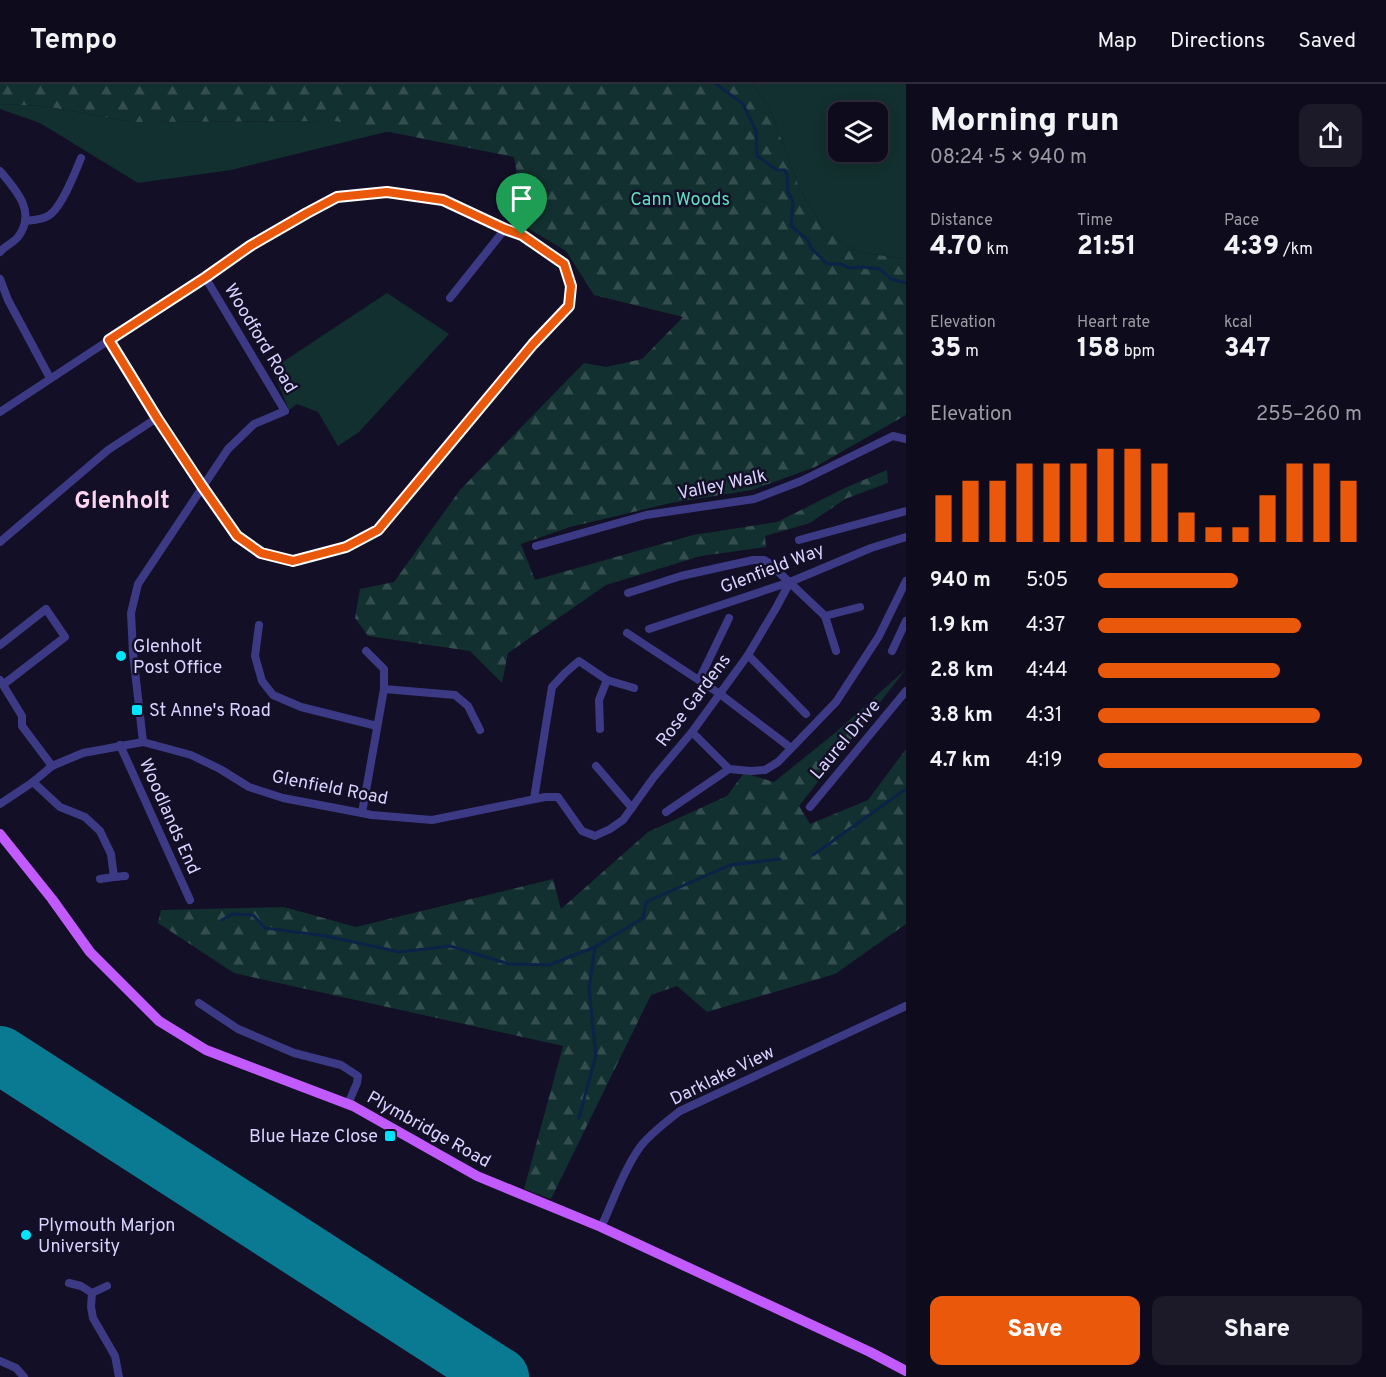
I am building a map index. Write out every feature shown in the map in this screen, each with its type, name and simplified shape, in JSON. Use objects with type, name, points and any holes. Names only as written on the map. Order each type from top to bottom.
[{"type":"main road","name":"Plymbridge Road","points":[[0,834],[52,899],[90,952],[159,1021],[206,1050],[348,1104],[477,1176],[602,1227],[860,1347],[906,1371]]},
{"type":"street","points":[[25,221],[50,216],[58,208],[81,158]]},
{"type":"street","points":[[0,171],[15,188],[24,204],[26,214],[21,233],[16,240],[0,252]]},
{"type":"street","points":[[0,412],[250,246],[337,197],[387,192],[443,200],[522,235],[564,264],[571,286],[569,306],[533,344],[378,530],[346,547],[293,561],[261,553],[237,536],[157,418],[109,340]]},
{"type":"street","points":[[450,298],[505,229]]},
{"type":"street","name":"Woodford Road","points":[[202,486],[228,449],[254,424],[285,411],[206,277]]},
{"type":"street","points":[[0,279],[8,300],[50,378]]},
{"type":"street","points":[[0,542],[108,450],[157,418]]},
{"type":"street","name":"Valley Walk","points":[[536,546],[646,515],[754,499],[801,481],[893,436],[906,440]]},
{"type":"street","points":[[142,742],[131,614],[138,584],[202,486]]},
{"type":"street","points":[[799,540],[906,511]]},
{"type":"street","name":"Glenfield Way","points":[[649,629],[790,582],[871,548],[906,537]]},
{"type":"street","points":[[628,593],[681,576],[753,560],[764,560],[825,616],[836,651]]},
{"type":"street","points":[[666,812],[729,769],[765,770],[778,762],[836,702],[879,636],[906,580]]},
{"type":"street","name":"Rose Gardens","points":[[610,829],[623,820],[720,694],[748,654],[790,582]]},
{"type":"street","points":[[825,616],[860,607]]},
{"type":"street","points":[[0,645],[46,609],[65,637],[2,682],[22,716],[22,726],[52,766]]},
{"type":"street","points":[[699,680],[729,618]]},
{"type":"street","points":[[892,651],[906,621]]},
{"type":"street","points":[[259,625],[255,656],[262,681],[273,694],[301,707],[377,726]]},
{"type":"street","points":[[627,633],[720,694],[791,748]]},
{"type":"street","points":[[362,813],[384,689],[384,669],[366,651]]},
{"type":"street","points":[[748,654],[806,714]]},
{"type":"street","points":[[534,800],[552,687],[579,661],[608,680],[634,688]]},
{"type":"street","points":[[600,729],[599,699],[608,680]]},
{"type":"street","points":[[384,689],[455,695],[468,706],[480,730]]},
{"type":"street","name":"Laurel Drive","points":[[810,807],[906,691]]},
{"type":"street","points":[[692,732],[729,769]]},
{"type":"street","name":"Glenfield Road","points":[[0,804],[52,766],[83,753],[142,742],[191,755],[249,787],[284,798],[362,813],[432,820],[545,797],[558,797],[582,831],[595,836],[610,829]]},
{"type":"street","name":"Woodlands End","points":[[120,745],[190,900]]},
{"type":"street","points":[[596,766],[632,808]]},
{"type":"street","points":[[33,782],[60,807],[85,817],[100,831],[111,854],[114,877]]},
{"type":"street","points":[[100,879],[125,876]]},
{"type":"street","points":[[199,1003],[238,1029],[294,1053],[341,1065],[358,1076],[348,1104]]},
{"type":"street","name":"Darklake View","points":[[602,1227],[639,1148],[680,1111],[906,1006]]},
{"type":"street","points":[[69,1283],[81,1286],[92,1293]]},
{"type":"street","points":[[92,1293],[107,1286]]},
{"type":"street","points":[[92,1293],[93,1318],[115,1356],[119,1377]]},
{"type":"street","points":[[0,1361],[16,1368],[24,1377]]},
{"type":"green space","name":"Cann Woods","points":[[0,84],[752,84],[770,109],[800,190],[826,232],[858,252],[906,259],[906,415],[815,467],[752,490],[671,503],[570,527],[521,544],[535,580],[693,535],[777,522],[887,470],[888,483],[845,499],[810,523],[765,536],[766,547],[701,556],[606,585],[508,653],[502,683],[470,651],[368,636],[355,618],[360,589],[394,582],[460,490],[584,363],[606,367],[642,359],[683,317],[594,295],[566,251],[526,227],[514,157],[335,121],[132,122],[44,106],[0,104]]},
{"type":"green space","points":[[752,84],[906,84],[906,259],[858,252],[826,232],[800,190],[770,109]]},
{"type":"green space","points":[[0,104],[44,106],[132,122],[335,121],[390,131],[231,170],[138,183],[40,123],[0,109]]},
{"type":"green space","points":[[387,293],[449,334],[359,432],[338,446],[318,412],[297,404],[289,410],[272,369]]},
{"type":"green space","points":[[906,669],[799,806],[810,824],[868,800],[906,749],[906,924],[835,974],[707,1012],[677,986],[651,995],[551,1199],[524,1189],[563,1046],[234,973],[158,923],[161,910],[284,907],[356,927],[553,879],[561,909],[648,832],[727,796],[744,773],[774,782],[835,733]]},
{"type":"waterway","points":[[716,84],[743,104],[756,131],[757,156],[777,170],[785,170],[788,192],[793,202],[791,226],[808,240],[811,248],[827,264],[841,264],[849,268],[880,269],[891,279],[906,283]]},
{"type":"waterway","points":[[813,855],[906,789]]},
{"type":"waterway","points":[[222,920],[232,914],[253,915],[265,928],[326,936],[400,952],[450,946],[509,964],[549,965],[595,947],[643,918],[646,902],[730,865],[780,859]]},
{"type":"waterway","points":[[579,1118],[596,1055],[589,989],[595,947]]},
{"type":"runway","points":[[0,1055],[500,1377]]},
{"type":"place","name":"Glenholt Post Office","points":[[121,656]]},
{"type":"place","name":"St Anne's Road","points":[[137,710]]},
{"type":"place","name":"Blue Haze Close","points":[[390,1136]]},
{"type":"place","name":"Plymouth Marjon University","points":[[26,1235]]},
{"type":"district","name":"Glenholt","points":[[122,500]]},
{"type":"route","points":[[387,192],[443,200],[522,235],[564,264],[571,286],[569,306],[533,344],[378,530],[346,547],[293,561],[261,553],[237,536],[157,418],[109,340],[250,246],[337,197],[387,192]]}]
